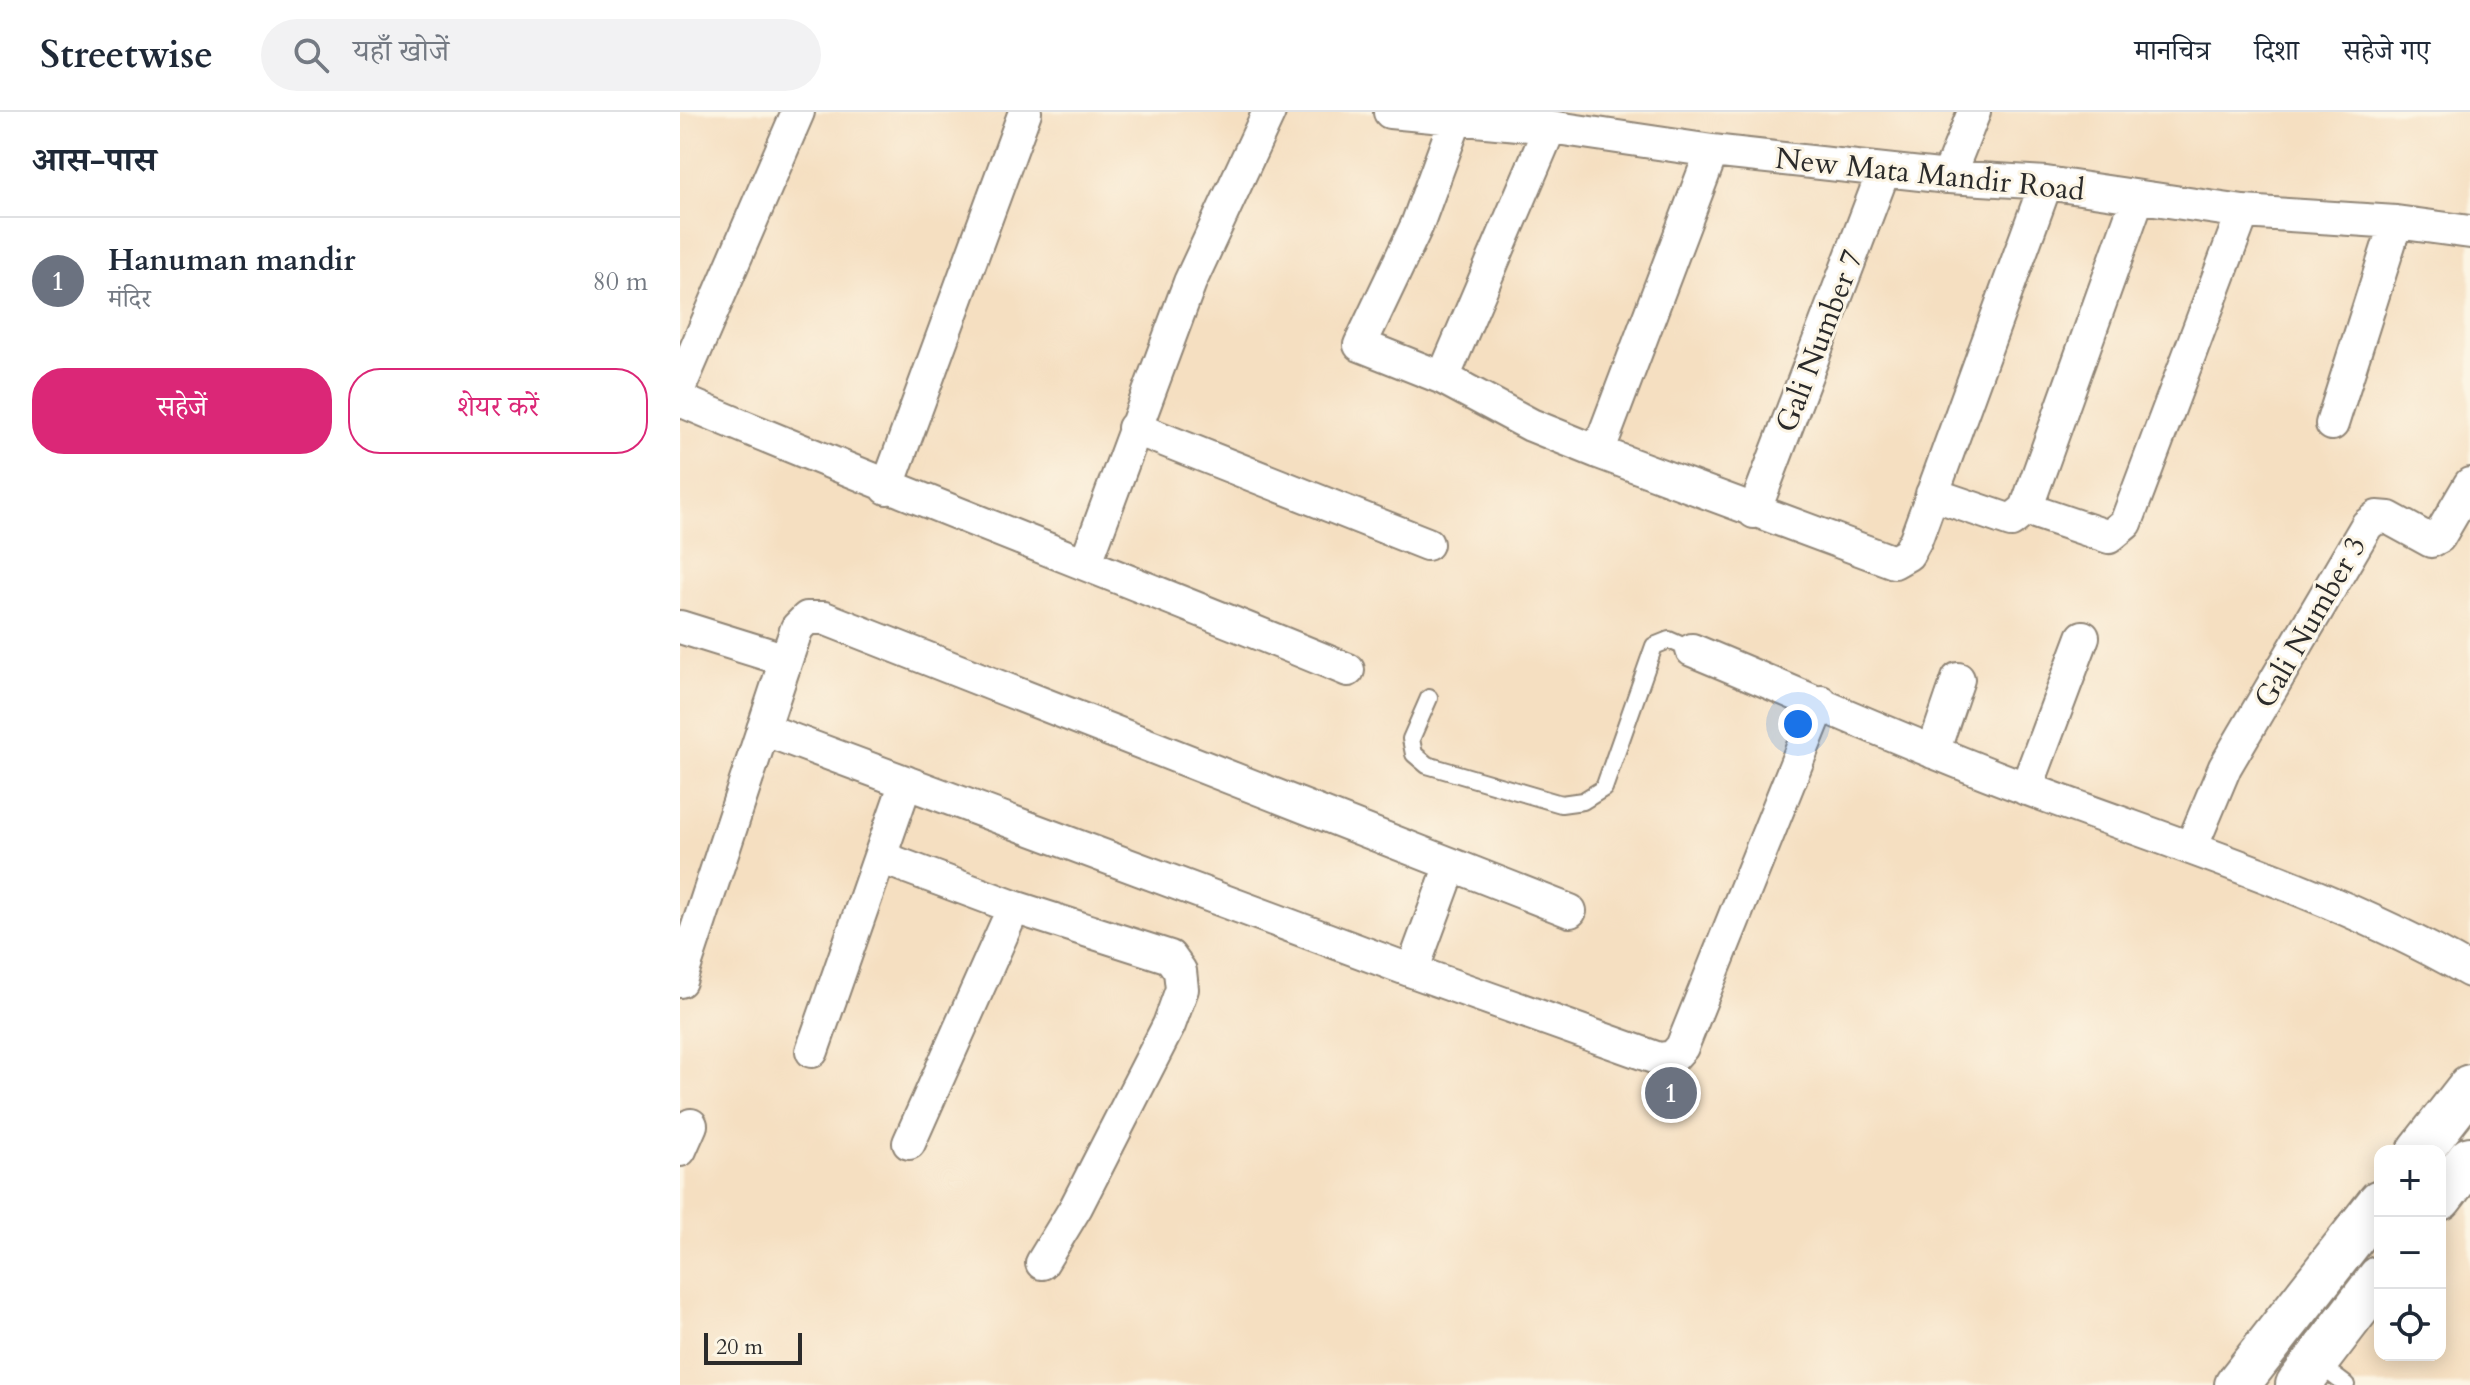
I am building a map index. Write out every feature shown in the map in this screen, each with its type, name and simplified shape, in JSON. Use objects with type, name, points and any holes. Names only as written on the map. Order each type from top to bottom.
[{"type":"main road","points":[[2425,1145],[2470,1087]]},
{"type":"main road","points":[[2446,1190],[2470,1159]]},
{"type":"main road","points":[[2237,1385],[2374,1210]]},
{"type":"main road","points":[[2320,1377],[2374,1288]]},
{"type":"street","points":[[680,386],[798,112]]},
{"type":"street","points":[[887,488],[1025,112]]},
{"type":"street","points":[[1086,562],[1190,282],[1269,112]]},
{"type":"street","name":"New Mata Mandir Road","points":[[1390,112],[1550,127],[1712,151],[1948,177],[2046,183],[2243,212],[2396,222],[2470,232]]},
{"type":"street","points":[[1948,177],[1974,112]]},
{"type":"street","points":[[1456,119],[1417,225],[1360,345],[1443,378],[1531,425],[1754,512],[1894,562],[1908,554],[2046,183]]},
{"type":"street","points":[[1443,378],[1550,127]]},
{"type":"street","points":[[1598,452],[1712,151]]},
{"type":"street","name":"Gali Number 7","points":[[1754,512],[1884,170]]},
{"type":"street","points":[[1932,494],[2011,521],[2026,509],[2138,197]]},
{"type":"street","points":[[2026,509],[2109,537],[2126,523],[2243,212]]},
{"type":"street","points":[[2332,424],[2396,222]]},
{"type":"street","points":[[680,400],[887,488],[1086,562],[1348,670]]},
{"type":"street","points":[[1134,428],[1427,544]]},
{"type":"street","name":"Gali Number 3","points":[[2191,848],[2225,767],[2367,525],[2377,517],[2389,518],[2431,541],[2439,537],[2470,484]]},
{"type":"street","points":[[680,981],[797,628],[807,618],[824,618],[1570,911]]},
{"type":"street","points":[[680,627],[786,660]]},
{"type":"street","points":[[2026,789],[2083,637]]},
{"type":"street","points":[[1692,650],[1933,752],[2191,848],[2408,936],[2470,971]]},
{"type":"street","points":[[1933,752],[1958,679]]},
{"type":"street","points":[[763,729],[1412,971],[1659,1059],[1673,1057],[1682,1047],[1821,702]]},
{"type":"street","points":[[812,1051],[906,782]]},
{"type":"street","points":[[880,857],[1014,907],[1170,957],[1180,971],[1182,989],[1169,1025],[1076,1207],[1042,1263]]},
{"type":"street","points":[[1412,971],[1451,865]]},
{"type":"street","points":[[909,1143],[1014,907]]},
{"type":"lane","points":[[1429,698],[1411,739],[1414,754],[1427,765],[1561,804],[1583,801],[1604,788],[1654,646],[1669,640],[1692,650]]},
{"type":"place","name":"Hanuman mandir","points":[[1671,1093]]}]
